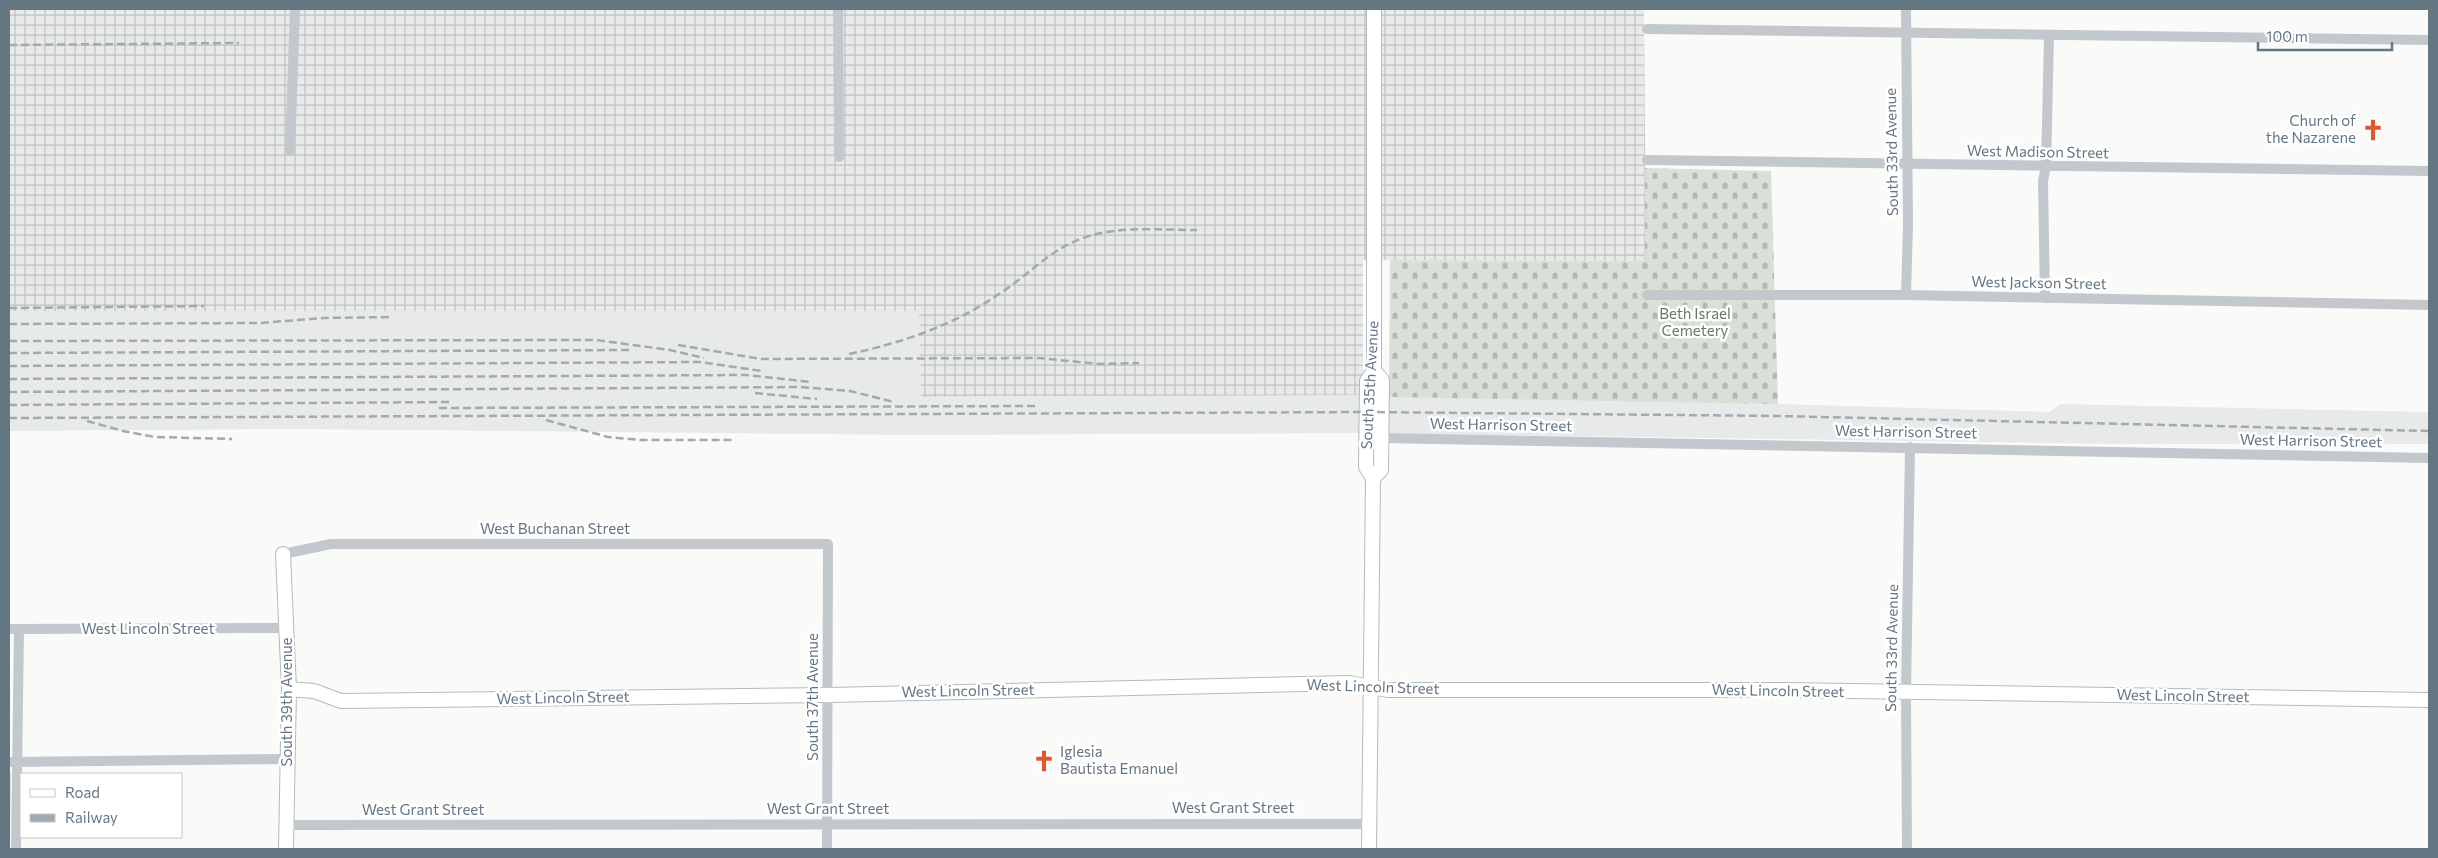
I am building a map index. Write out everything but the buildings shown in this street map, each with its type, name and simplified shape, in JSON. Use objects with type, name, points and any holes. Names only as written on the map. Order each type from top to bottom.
[{"type":"street","points":[[290,151],[295,9]]},
{"type":"street","points":[[838,9],[839,157]]},
{"type":"street","name":"South 35th Avenue","points":[[1369,849],[1369,687],[1373,478],[1366,467],[1367,381],[1374,371],[1374,9]]},
{"type":"street","name":"South 33rd Avenue","points":[[1906,9],[1908,164],[1906,296]]},
{"type":"street","points":[[1647,29],[2429,40]]},
{"type":"street","points":[[2045,298],[2044,182],[2049,35]]},
{"type":"street","name":"West Madison Street","points":[[1647,160],[2429,171]]},
{"type":"street","name":"West Jackson Street","points":[[1647,295],[1906,296],[2429,305]]},
{"type":"street","points":[[1373,478],[1381,470],[1382,438],[1382,380],[1374,371]]},
{"type":"street","name":"West Harrison Street","points":[[1382,438],[2429,458]]},
{"type":"street","name":"South 33rd Avenue","points":[[1907,849],[1906,693],[1910,447]]},
{"type":"street","name":"West Buchanan Street","points":[[283,554],[331,544],[828,544]]},
{"type":"street","name":"South 37th Avenue","points":[[827,849],[828,544]]},
{"type":"street","name":"South 39th Avenue","points":[[283,554],[289,689],[286,849]]},
{"type":"street","name":"West Lincoln Street","points":[[14,629],[287,628]]},
{"type":"street","points":[[14,629],[12,762],[16,849]]},
{"type":"street","name":"West Lincoln Street","points":[[289,689],[314,691],[341,701],[829,694],[1349,683],[1388,690],[1786,690],[2429,700]]},
{"type":"street","points":[[12,762],[288,758]]},
{"type":"street","name":"West Grant Street","points":[[287,825],[1369,824]]},
{"type":"shaded area","points":[[9,9],[1644,9],[1646,261],[1363,260],[1363,395],[921,397],[919,311],[9,311]]},
{"type":"shaded area","points":[[9,311],[920,311],[921,397],[1363,395],[2050,412],[2060,404],[2429,412],[2429,444],[2116,444],[1362,433],[920,435],[287,429],[9,431]]},
{"type":"green space","name":"Beth Israel Cemetery","points":[[1645,168],[1771,171],[1778,404],[1389,397],[1390,260],[1645,261]]},
{"type":"green space","points":[[9,770],[11,774],[10,849],[9,849]]},
{"type":"railway","points":[[9,45],[239,43]]},
{"type":"railway","points":[[849,354],[908,338],[946,324],[982,305],[1058,250],[1080,239],[1123,230],[1197,230]]},
{"type":"railway","points":[[9,308],[204,306]]},
{"type":"railway","points":[[9,324],[260,323],[324,318],[393,317]]},
{"type":"railway","points":[[9,341],[596,340],[670,350],[704,358]]},
{"type":"railway","points":[[678,345],[761,359],[1039,358],[1099,364],[1139,363]]},
{"type":"railway","points":[[9,353],[630,350]]},
{"type":"railway","points":[[9,366],[700,362],[762,371]]},
{"type":"railway","points":[[9,379],[746,375],[811,382]]},
{"type":"railway","points":[[9,392],[801,387],[850,391],[894,402]]},
{"type":"railway","points":[[755,393],[817,399]]},
{"type":"railway","points":[[9,405],[449,402]]},
{"type":"railway","points":[[439,408],[1039,406]]},
{"type":"railway","points":[[9,418],[1366,412],[1778,416],[2429,431]]},
{"type":"railway","points":[[546,420],[608,437],[640,440],[734,440]]},
{"type":"railway","points":[[87,421],[155,437],[232,439]]},
{"type":"place","name":"Church of the Nazarene","points":[[2373,130]]},
{"type":"place","name":"Iglesia Bautista Emanuel","points":[[1044,761]]}]
